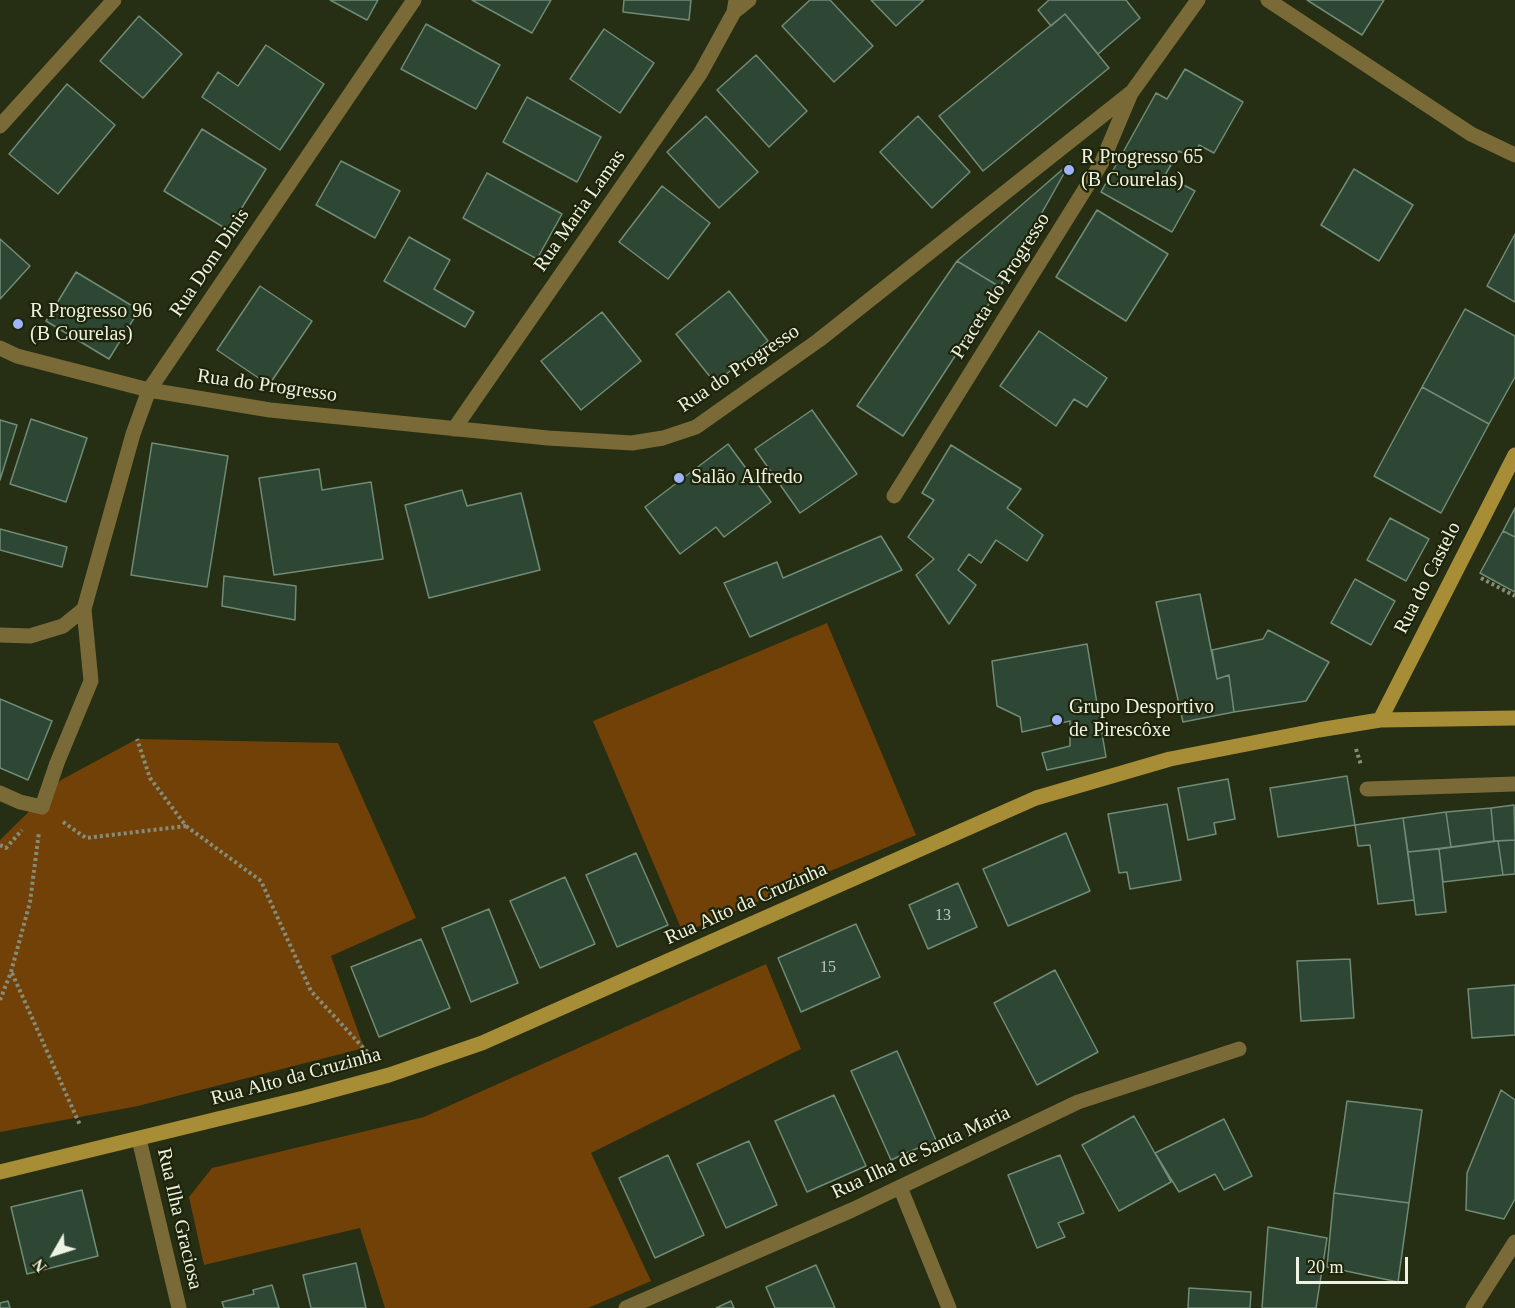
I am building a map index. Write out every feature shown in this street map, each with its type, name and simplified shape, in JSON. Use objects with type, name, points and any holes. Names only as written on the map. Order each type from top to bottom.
[{"type":"street","points":[[0,126],[114,0]]},
{"type":"street","name":"Rua Dom Dinis","points":[[84,609],[133,434],[149,390],[414,0]]},
{"type":"street","points":[[735,6],[749,0]]},
{"type":"street","name":"Rua do Progresso","points":[[0,348],[17,356],[149,390],[270,410],[454,429],[632,443],[663,438],[696,427],[819,340],[1132,92],[1198,0]]},
{"type":"street","points":[[1268,0],[1471,134],[1515,155]]},
{"type":"street","name":"Rua Maria Lamas","points":[[454,429],[700,74],[735,6]]},
{"type":"street","name":"Praceta do Progresso","points":[[894,496],[1102,162],[1132,92]]},
{"type":"street","name":"Rua do Castelo","points":[[1380,720],[1515,455]]},
{"type":"street","points":[[0,635],[30,636],[63,626],[84,609]]},
{"type":"street","points":[[0,794],[42,807],[57,763],[91,681],[84,609]]},
{"type":"street","name":"Rua Alto da Cruzinha","points":[[0,1172],[389,1075],[482,1043],[1036,798],[1170,759],[1350,725],[1380,720],[1515,718]]},
{"type":"street","points":[[1367,789],[1515,784]]},
{"type":"street","name":"Rua Ilha de Santa Maria","points":[[626,1308],[900,1187],[1078,1102],[1239,1049]]},
{"type":"street","name":"Rua Ilha Graciosa","points":[[139,1139],[179,1308]]},
{"type":"street","points":[[900,1187],[950,1308]]},
{"type":"street","points":[[1473,1308],[1515,1242]]},
{"type":"path","points":[[1458,567],[1515,596]]},
{"type":"path","points":[[1350,725],[1367,789]]},
{"type":"path","points":[[137,740],[150,778],[186,826],[261,881],[311,991],[389,1075]]},
{"type":"path","points":[[0,1000],[11,972],[30,902],[42,807],[86,838],[186,826]]},
{"type":"path","points":[[11,972],[78,1118],[88,1151]]},
{"type":"shaded area","points":[[827,623],[916,835],[683,933],[593,721]]},
{"type":"shaded area","points":[[137,739],[338,743],[416,918],[331,956],[364,1048],[138,1106],[0,1132],[0,840],[61,780]]},
{"type":"shaded area","points":[[766,964],[801,1049],[591,1153],[651,1281],[588,1308],[385,1308],[360,1228],[204,1265],[189,1197],[212,1168],[424,1117]]},
{"type":"building","points":[[330,0],[378,0],[367,20]]},
{"type":"building","points":[[472,0],[551,0],[532,33]]},
{"type":"building","points":[[624,0],[691,0],[689,20],[623,12]]},
{"type":"building","points":[[810,0],[830,0],[873,46],[834,82],[782,26]]},
{"type":"building","points":[[871,0],[924,0],[896,26]]},
{"type":"building","points":[[1049,0],[1126,0],[1140,18],[1098,54],[1065,14],[1051,26],[1038,10]]},
{"type":"building","points":[[1307,0],[1384,0],[1362,35]]},
{"type":"building","points":[[1065,14],[1109,68],[983,171],[939,116]]},
{"type":"building","points":[[139,16],[182,54],[143,98],[100,61]]},
{"type":"building","points":[[426,24],[500,65],[476,109],[401,69]]},
{"type":"building","points":[[604,29],[654,63],[620,113],[570,79]]},
{"type":"building","points":[[266,45],[324,84],[280,150],[202,97],[218,72],[238,86]]},
{"type":"building","points":[[756,55],[807,111],[769,147],[717,90]]},
{"type":"building","points":[[1185,69],[1243,102],[1214,153],[1199,145],[1192,158],[1179,151],[1165,175],[1195,191],[1172,232],[1101,192],[1156,93],[1167,99]]},
{"type":"building","points":[[67,84],[115,125],[58,194],[9,154]]},
{"type":"building","points":[[527,97],[601,137],[577,182],[503,142]]},
{"type":"building","points":[[706,116],[758,172],[719,208],[667,152]]},
{"type":"building","points":[[918,116],[970,172],[932,208],[880,152]]},
{"type":"building","points":[[202,129],[266,169],[228,230],[164,191]]},
{"type":"building","points":[[341,161],[400,191],[375,238],[316,205]]},
{"type":"building","points":[[1070,163],[1000,287],[957,261]]},
{"type":"building","points":[[1354,169],[1413,205],[1379,261],[1321,225]]},
{"type":"building","points":[[487,173],[562,214],[537,259],[463,218]]},
{"type":"building","points":[[662,186],[710,223],[668,279],[619,242]]},
{"type":"building","points":[[1097,210],[1168,254],[1126,321],[1056,277]]},
{"type":"building","points":[[1515,234],[1515,302],[1487,286]]},
{"type":"building","points":[[409,237],[450,260],[434,289],[474,312],[465,327],[384,281]]},
{"type":"building","points":[[0,239],[30,266],[0,299]]},
{"type":"building","points":[[957,261],[1000,287],[903,436],[857,406]]},
{"type":"building","points":[[76,272],[139,310],[109,359],[46,321]]},
{"type":"building","points":[[260,286],[312,321],[269,385],[217,350]]},
{"type":"building","points":[[729,291],[768,341],[715,383],[676,334]]},
{"type":"building","points":[[1465,309],[1515,336],[1515,377],[1489,424],[1422,387]]},
{"type":"building","points":[[602,312],[641,361],[581,410],[541,361]]},
{"type":"building","points":[[1039,331],[1107,378],[1087,407],[1074,399],[1056,426],[1000,386]]},
{"type":"building","points":[[1422,387],[1489,424],[1441,513],[1374,476]]},
{"type":"building","points":[[812,410],[857,474],[800,513],[755,449]]},
{"type":"building","points":[[31,419],[87,438],[66,502],[10,484]]},
{"type":"building","points":[[0,420],[17,425],[0,480]]},
{"type":"building","points":[[152,443],[228,456],[207,587],[131,575]]},
{"type":"building","points":[[728,444],[771,502],[724,537],[716,527],[680,554],[645,507]]},
{"type":"building","points":[[951,445],[1021,489],[1007,508],[1043,535],[1027,561],[996,540],[981,563],[969,554],[958,570],[976,585],[949,624],[916,575],[934,559],[908,537],[934,500],[922,493]]},
{"type":"building","points":[[319,469],[322,490],[371,482],[383,559],[274,575],[259,478]]},
{"type":"building","points":[[462,490],[467,506],[521,493],[540,570],[429,598],[405,505]]},
{"type":"building","points":[[1515,508],[1515,537],[1503,531]]},
{"type":"building","points":[[1390,518],[1429,539],[1406,581],[1367,560]]},
{"type":"building","points":[[0,529],[67,547],[62,567],[0,550]]},
{"type":"building","points":[[1503,531],[1515,537],[1515,592],[1480,573]]},
{"type":"building","points":[[881,536],[902,570],[750,637],[724,583],[777,562],[783,578]]},
{"type":"building","points":[[224,576],[296,586],[295,620],[222,606]]},
{"type":"building","points":[[1355,579],[1395,601],[1371,645],[1331,623]]},
{"type":"building","points":[[1200,594],[1217,679],[1229,675],[1234,712],[1183,722],[1156,602]]},
{"type":"building","points":[[1268,630],[1329,662],[1306,701],[1234,712],[1229,675],[1217,679],[1212,650],[1263,639]]},
{"type":"building","points":[[1087,644],[1106,757],[1047,770],[1042,753],[1070,746],[1070,721],[1022,732],[1020,717],[997,706],[992,661]]},
{"type":"building","points":[[0,699],[52,721],[28,780],[0,768]]},
{"type":"building","points":[[1347,776],[1355,825],[1278,837],[1270,788]]},
{"type":"building","points":[[1228,779],[1235,819],[1214,823],[1216,834],[1188,840],[1178,788]]},
{"type":"building","points":[[1167,804],[1181,880],[1130,889],[1127,872],[1119,873],[1108,814]]},
{"type":"building","points":[[1514,805],[1515,840],[1494,841],[1491,808]]},
{"type":"building","points":[[1491,808],[1494,841],[1451,847],[1446,812]]},
{"type":"building","points":[[1446,812],[1451,847],[1408,852],[1403,818]]},
{"type":"building","points":[[1403,818],[1414,900],[1378,904],[1370,845],[1358,846],[1355,825]]},
{"type":"building","points":[[1066,833],[1090,891],[1008,926],[983,869]]},
{"type":"building","points":[[1515,840],[1515,874],[1503,875],[1498,841]]},
{"type":"building","points":[[1498,841],[1503,875],[1443,882],[1439,849]]},
{"type":"building","points":[[1439,849],[1446,912],[1416,915],[1408,852]]},
{"type":"building","points":[[636,853],[668,925],[617,947],[586,875]]},
{"type":"building","points":[[565,877],[595,944],[540,968],[510,901]]},
{"type":"building","points":[[958,883],[977,927],[928,949],[909,905]]},
{"type":"building","points":[[489,909],[518,983],[471,1002],[442,928]]},
{"type":"building","points":[[856,924],[880,977],[801,1012],[778,958]]},
{"type":"building","points":[[421,939],[450,1008],[379,1037],[351,967]]},
{"type":"building","points":[[1350,959],[1354,1018],[1301,1021],[1297,961]]},
{"type":"building","points":[[1055,970],[1098,1052],[1037,1085],[994,1003]]},
{"type":"building","points":[[1515,985],[1515,1035],[1472,1038],[1468,989]]},
{"type":"building","points":[[897,1051],[936,1140],[891,1160],[851,1071]]},
{"type":"building","points":[[1501,1090],[1515,1100],[1515,1199],[1504,1219],[1466,1210],[1467,1173]]},
{"type":"building","points":[[834,1095],[866,1166],[807,1192],[775,1121]]},
{"type":"building","points":[[1347,1101],[1422,1110],[1409,1203],[1334,1193]]},
{"type":"building","points":[[1134,1116],[1171,1182],[1119,1211],[1082,1145]]},
{"type":"building","points":[[1224,1119],[1252,1176],[1224,1190],[1215,1174],[1179,1192],[1155,1153]]},
{"type":"building","points":[[749,1141],[777,1205],[726,1228],[697,1164]]},
{"type":"building","points":[[668,1155],[704,1235],[655,1258],[619,1178]]},
{"type":"building","points":[[1060,1155],[1084,1213],[1058,1223],[1065,1237],[1037,1248],[1008,1175]]},
{"type":"building","points":[[82,1190],[98,1256],[27,1274],[11,1207]]},
{"type":"building","points":[[1334,1193],[1409,1203],[1398,1282],[1327,1267]]},
{"type":"building","points":[[1268,1227],[1327,1238],[1316,1308],[1262,1308]]},
{"type":"building","points":[[356,1263],[366,1308],[311,1308],[303,1275]]},
{"type":"building","points":[[816,1265],[835,1308],[775,1308],[766,1287]]},
{"type":"building","points":[[272,1285],[279,1308],[224,1308],[222,1302],[254,1294],[253,1290]]},
{"type":"building","points":[[1189,1288],[1251,1292],[1250,1308],[1188,1308]]},
{"type":"building","points":[[8,1301],[10,1308],[0,1308],[0,1303]]},
{"type":"building","points":[[731,1301],[734,1308],[716,1308]]},
{"type":"place","name":"R Progresso 65 (B Courelas)","points":[[1069,170]]},
{"type":"place","name":"R Progresso 96 (B Courelas)","points":[[18,324]]},
{"type":"place","name":"Salão Alfredo","points":[[679,478]]},
{"type":"place","name":"Grupo Desportivo de Pirescôxe","points":[[1057,720]]}]
